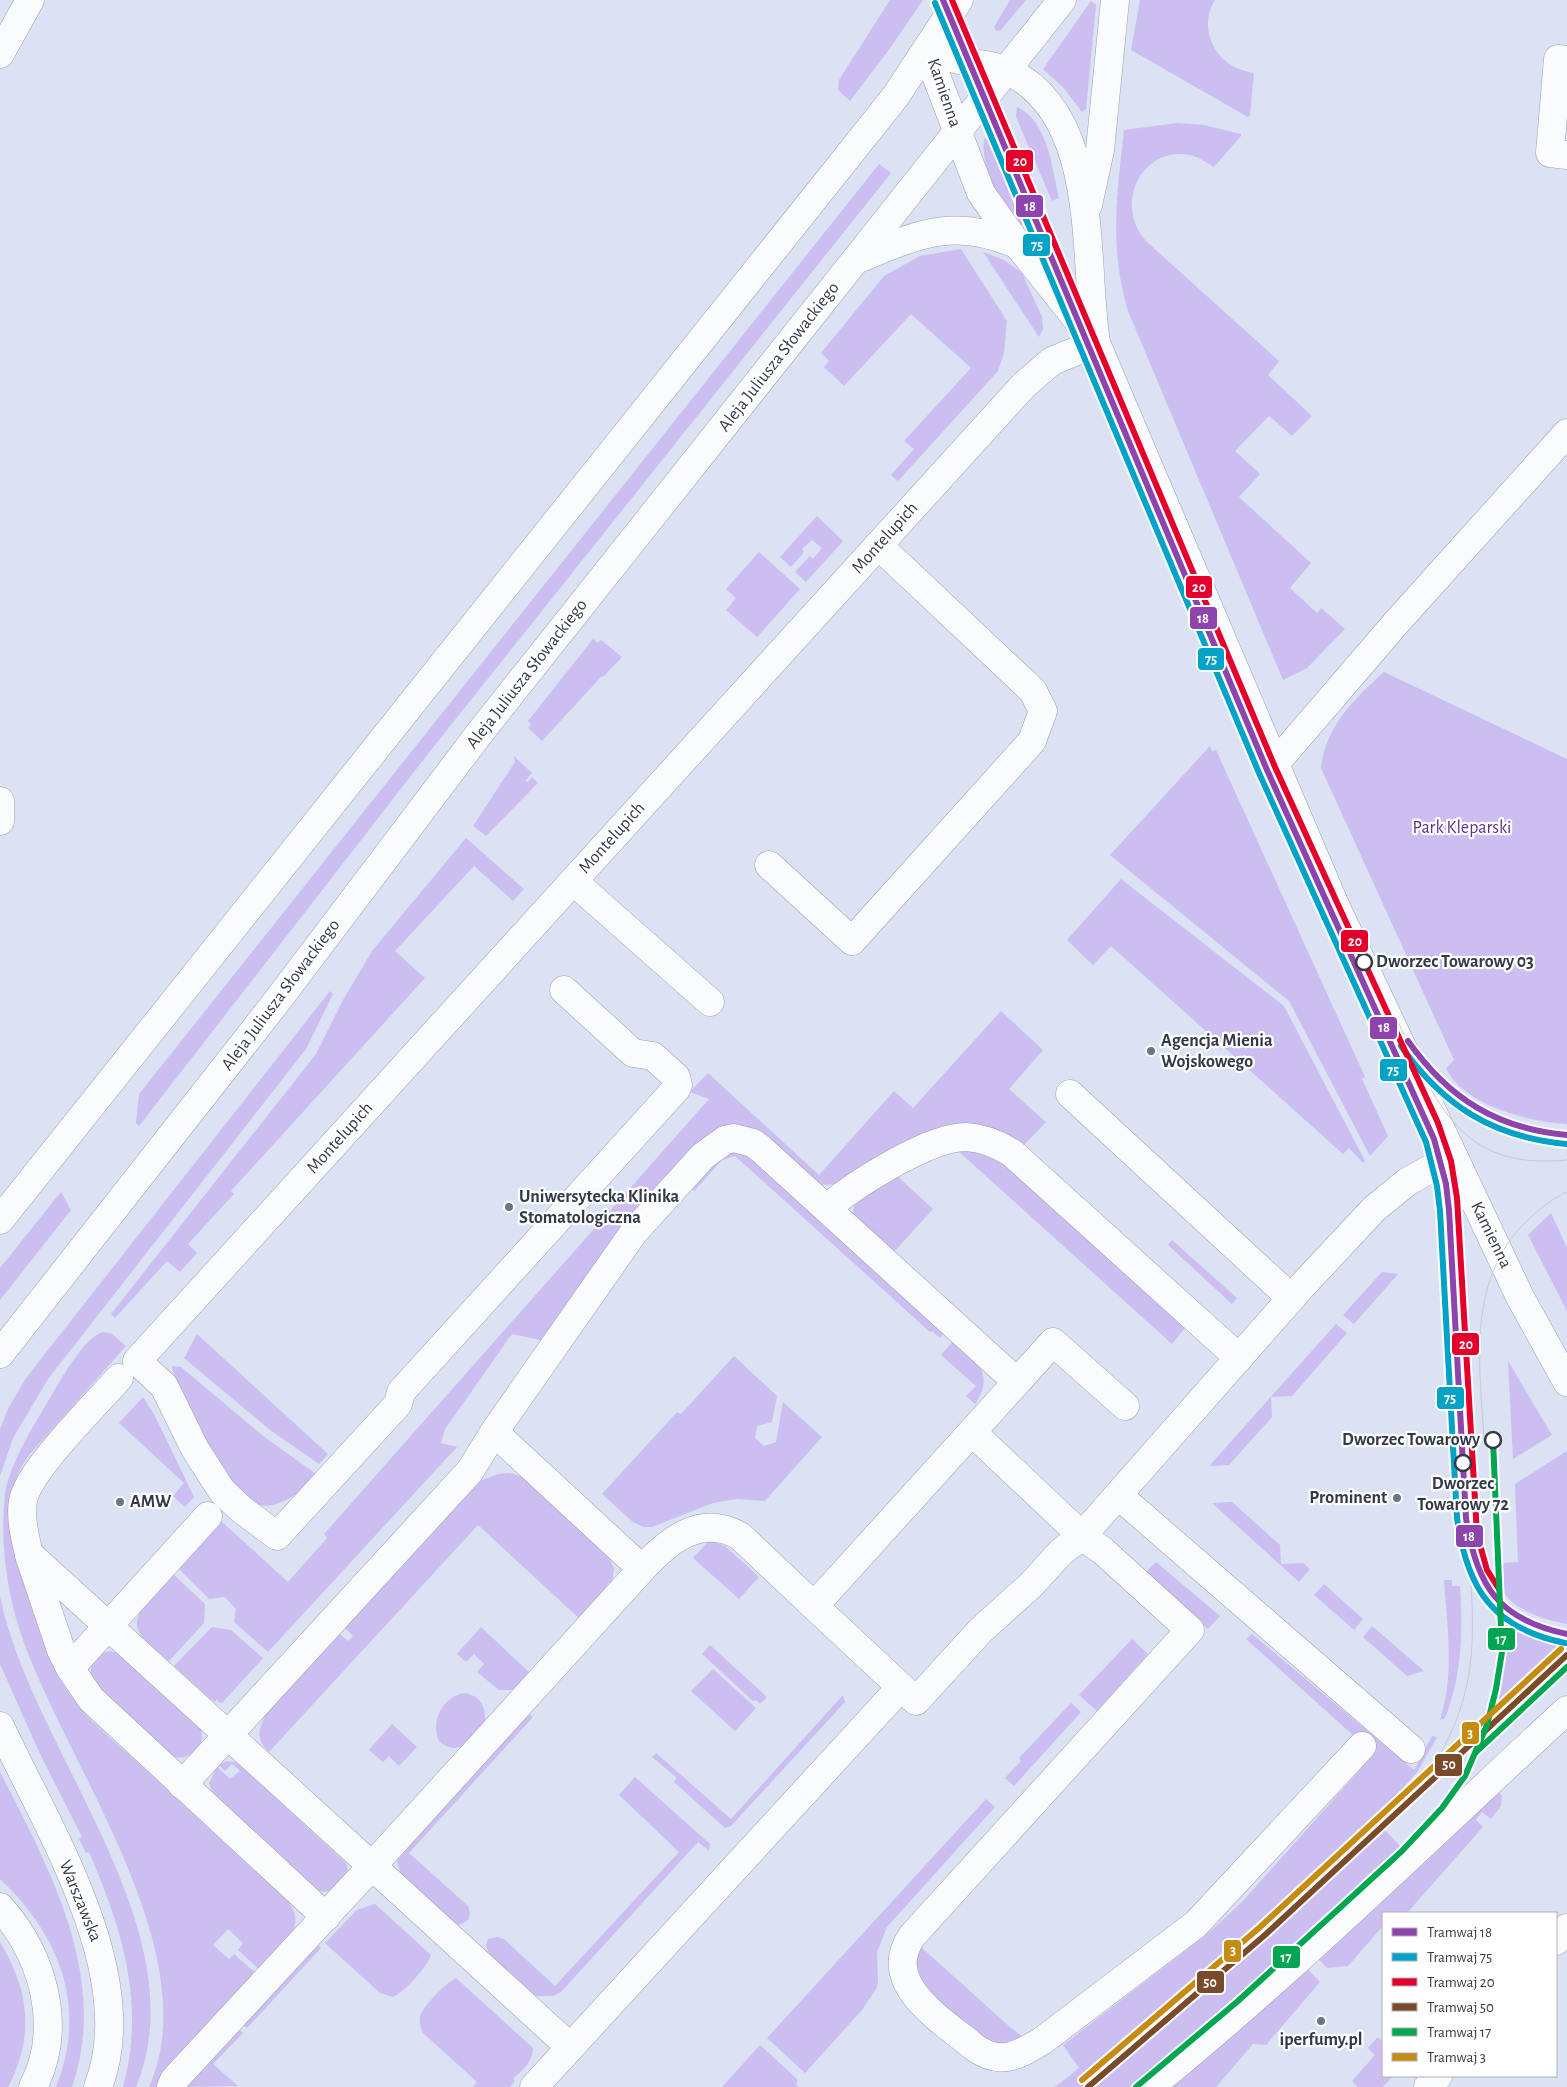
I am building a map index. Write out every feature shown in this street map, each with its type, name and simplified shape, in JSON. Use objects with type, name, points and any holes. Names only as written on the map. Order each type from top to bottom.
[{"type":"street","points":[[0,54],[30,0]]},
{"type":"street","points":[[0,1220],[896,97],[960,0]]},
{"type":"street","name":"Aleja Juliusza Słowackiego","points":[[2,1354],[274,1005],[482,730],[1062,0]]},
{"type":"street","name":"Kamienna","points":[[1086,211],[1100,150],[1115,0]]},
{"type":"street","name":"Kamienna","points":[[927,52],[1007,70],[1039,93],[1062,125],[1073,155],[1086,211],[1091,312],[1096,343],[1335,905],[1520,1297],[1567,1382]]},
{"type":"street","name":"Kamienna","points":[[927,52],[981,193],[1018,245],[1096,343]]},
{"type":"street","points":[[1567,60],[1558,59],[1550,154],[1567,155]]},
{"type":"street","name":"Kamienna","points":[[856,260],[906,239],[925,233],[948,230],[987,232],[1018,245]]},
{"type":"street","name":"Montelupich","points":[[564,990],[633,1053],[653,1056],[676,1077],[678,1081],[676,1089],[401,1392],[398,1404],[277,1536],[241,1509],[217,1484],[195,1449],[164,1386],[137,1361],[1029,380],[1052,361],[1096,343]]},
{"type":"street","points":[[1274,765],[1396,623],[1567,433]]},
{"type":"street","points":[[769,865],[852,941],[1032,741],[1043,711],[1033,691],[878,545]]},
{"type":"street","points":[[0,801],[0,821]]},
{"type":"street","points":[[573,881],[710,1002]]},
{"type":"street","points":[[1070,1094],[1291,1298]]},
{"type":"street","points":[[827,1208],[856,1184],[937,1142],[965,1137],[998,1144],[1012,1153],[1239,1358]]},
{"type":"street","points":[[182,1785],[470,1471],[494,1432],[634,1232],[703,1156],[714,1147],[734,1138],[753,1143],[1017,1382]]},
{"type":"street","points":[[171,2087],[174,2080],[326,1917],[642,1569],[670,1542],[704,1528],[717,1526],[728,1529],[740,1536],[916,1701],[981,1630],[1031,1585],[1061,1552],[1082,1536],[1339,1245],[1390,1194],[1453,1156]]},
{"type":"street","points":[[814,1606],[1053,1342],[1125,1406]]},
{"type":"street","points":[[120,1378],[39,1469],[26,1488],[21,1513],[29,1554],[61,1650],[70,1668],[91,1699],[326,1917]]},
{"type":"street","points":[[494,1432],[642,1569]]},
{"type":"street","points":[[972,1432],[1082,1536],[1103,1551],[1190,1630],[907,1943],[903,1951],[902,1968],[912,1991],[974,2047],[984,2055],[996,2058],[1006,2058],[1023,2053],[1042,2041],[1196,1924],[1362,1746]]},
{"type":"street","points":[[1118,1495],[1411,1749]]},
{"type":"street","points":[[70,1668],[208,1516]]},
{"type":"street","points":[[29,1554],[570,2047]]},
{"type":"street","points":[[534,2087],[901,1687]]},
{"type":"street","points":[[1150,2087],[1234,2016],[1304,1953],[1567,1710]]},
{"type":"street","name":"Warszawska","points":[[0,1726],[79,1891],[95,1934],[102,1962],[108,2017],[104,2065],[98,2087]]},
{"type":"street","points":[[0,1907],[12,1921],[26,1943],[46,1996],[49,2022],[46,2049],[33,2087]]},
{"type":"street","points":[[1557,1940],[1567,1928]]},
{"type":"street","points":[[1428,2087],[1437,2077]]},
{"type":"green space","points":[[890,0],[923,0],[888,51],[850,101],[838,90],[839,80]]},
{"type":"green space","points":[[1010,0],[1026,0],[1001,30],[996,31],[994,27]]},
{"type":"green space","points":[[1140,0],[1215,0],[1208,17],[1208,25],[1209,34],[1216,50],[1231,65],[1240,70],[1254,73],[1250,115],[1248,117],[1131,50]]},
{"type":"green space","points":[[1091,1],[1096,5],[1086,109],[1082,112],[1063,87],[1043,69]]},
{"type":"green space","points":[[1017,107],[1036,123],[1047,146],[1059,198],[1052,201],[1016,117]]},
{"type":"green space","points":[[1177,123],[1204,125],[1241,134],[1241,136],[1214,167],[1190,155],[1172,155],[1157,160],[1145,169],[1137,182],[1132,197],[1132,212],[1137,228],[1147,242],[1279,361],[1268,375],[1312,416],[1292,436],[1269,416],[1235,451],[1260,474],[1239,497],[1311,563],[1290,588],[1317,613],[1321,608],[1345,629],[1307,668],[1283,680],[1128,311],[1122,288],[1118,265],[1116,221],[1124,130]]},
{"type":"green space","points":[[991,133],[1027,222],[1018,226],[989,174],[984,152],[984,140]]},
{"type":"green space","points":[[879,164],[891,173],[431,750],[139,1126],[136,1123],[139,1094]]},
{"type":"green space","points":[[961,249],[1007,321],[1004,353],[998,371],[898,481],[891,475],[914,449],[904,441],[971,368],[911,314],[844,386],[824,367],[829,361],[821,353],[884,276],[920,256]]},
{"type":"green space","points":[[983,252],[1004,260],[1022,273],[1042,317],[1043,329],[1039,337]]},
{"type":"green space","points":[[817,516],[843,541],[806,582],[795,572],[810,556],[813,559],[822,548],[812,540],[802,549],[804,552],[791,567],[780,557]]},
{"type":"green space","points":[[759,552],[800,589],[757,637],[726,610],[736,598],[726,589]]},
{"type":"green space","points":[[593,639],[598,643],[601,640],[622,657],[542,741],[528,728],[531,724],[528,721]]},
{"type":"green space","name":"Park Kleparski","points":[[1384,672],[1567,759],[1567,1124],[1534,1120],[1499,1109],[1467,1092],[1455,1081],[1446,1068],[1454,1060],[1321,768],[1328,739],[1335,726],[1352,703]]},
{"type":"green space","points":[[1210,746],[1212,751],[1216,750],[1365,1077],[1362,1079],[1388,1136],[1370,1156],[1289,1001],[1110,855]]},
{"type":"green space","points":[[514,756],[532,773],[525,781],[528,782],[532,777],[538,783],[486,836],[473,826],[515,762]]},
{"type":"green space","points":[[466,838],[524,889],[513,901],[474,866],[395,951],[425,978],[231,1191],[234,1194],[188,1244],[197,1253],[180,1272],[167,1261],[115,1318],[111,1314],[316,1054],[343,1000],[372,951]]},
{"type":"green space","points":[[1121,879],[1284,1006],[1365,1161],[1363,1163],[1349,1148],[1343,1154],[1111,946],[1093,965],[1067,940]]},
{"type":"green space","points":[[330,991],[333,994],[306,1049],[48,1379],[13,1438],[0,1476],[0,1429],[9,1407],[26,1378]]},
{"type":"green space","points":[[1001,1011],[1043,1050],[1009,1089],[1046,1122],[1024,1145],[1006,1134],[987,1127],[967,1124],[946,1126],[837,1184],[821,1185],[744,1130],[545,1341],[512,1334],[445,1429],[441,1443],[457,1447],[268,1652],[234,1622],[236,1609],[225,1597],[209,1599],[178,1568],[221,1521],[288,1582],[327,1538],[324,1534],[709,1099],[690,1092],[708,1073],[819,1175],[894,1091],[913,1108]]},
{"type":"green space","points":[[740,1149],[947,1330],[940,1338],[932,1331],[930,1332],[735,1156],[722,1160],[694,1191],[689,1187],[719,1155]]},
{"type":"green space","points":[[972,1149],[996,1158],[1012,1169],[1185,1328],[1172,1344],[957,1150]]},
{"type":"green space","points":[[896,1175],[933,1209],[892,1254],[852,1214],[857,1197]]},
{"type":"green space","points":[[61,1192],[71,1210],[0,1300],[0,1268]]},
{"type":"green space","points":[[1551,1213],[1567,1248],[1567,1311],[1528,1235]]},
{"type":"green space","points":[[1172,1240],[1237,1298],[1232,1304],[1168,1245]]},
{"type":"green space","points":[[1382,1272],[1398,1274],[1354,1324],[1343,1315]]},
{"type":"green space","points":[[1336,1324],[1347,1333],[1292,1396],[1271,1397],[1272,1417],[1229,1465],[1210,1466],[1210,1465]]},
{"type":"green space","points":[[103,1332],[112,1334],[126,1346],[30,1454],[21,1468],[11,1497],[10,1512],[13,1542],[35,1619],[52,1664],[68,1692],[84,1713],[287,1900],[293,1910],[295,1920],[290,1938],[262,1972],[238,1950],[243,1943],[228,1929],[213,1945],[229,1959],[234,1954],[258,1975],[162,2087],[149,2087],[163,2033],[160,1976],[145,1916],[122,1854],[39,1679],[14,1613],[5,1562],[3,1527],[5,1494],[17,1457],[37,1419],[73,1360],[88,1342]]},
{"type":"green space","points":[[197,1334],[328,1454],[319,1464],[270,1430],[184,1358]]},
{"type":"green space","points":[[956,1338],[976,1360],[983,1376],[984,1384],[975,1404],[966,1396],[976,1386],[941,1355]]},
{"type":"green space","points":[[734,1356],[777,1396],[772,1422],[757,1426],[755,1438],[764,1446],[776,1442],[783,1402],[822,1437],[765,1501],[737,1499],[713,1503],[652,1527],[643,1527],[633,1522],[602,1494],[677,1412],[681,1414]]},
{"type":"green space","points":[[1508,1361],[1552,1435],[1513,1459]]},
{"type":"green space","points":[[172,1366],[181,1367],[263,1436],[319,1476],[307,1487],[275,1504],[259,1505],[248,1498],[235,1485],[207,1443],[183,1398]]},
{"type":"green space","points":[[143,1397],[154,1414],[194,1497],[185,1507],[173,1496],[184,1483],[119,1423]]},
{"type":"green space","points":[[1567,1451],[1567,1624],[1540,1617],[1515,1604],[1502,1590],[1500,1584],[1500,1563],[1518,1562],[1515,1484]]},
{"type":"green space","points":[[510,1473],[523,1477],[609,1557],[614,1569],[612,1583],[608,1583],[606,1588],[609,1590],[582,1621],[478,1525],[269,1752],[261,1742],[260,1737],[260,1728],[265,1715],[340,1634],[348,1641],[353,1636],[345,1628],[480,1481],[498,1474]]},
{"type":"green space","points":[[1232,1502],[1280,1545],[1281,1564],[1303,1563],[1310,1569],[1299,1582],[1212,1503]]},
{"type":"green space","points":[[710,1540],[725,1546],[759,1577],[739,1599],[693,1558]]},
{"type":"green space","points":[[1156,1562],[1220,1616],[1208,1629],[1146,1572]]},
{"type":"green space","points":[[173,1574],[205,1604],[204,1623],[169,1661],[146,1641],[140,1634],[137,1626],[138,1617],[146,1601]]},
{"type":"green space","points":[[1444,1580],[1452,1580],[1452,1586],[1460,1586],[1461,1636],[1458,1670],[1451,1702],[1445,1718],[1440,1720],[1445,1703],[1449,1668]]},
{"type":"green space","points":[[1324,1584],[1363,1619],[1354,1630],[1314,1595]]},
{"type":"green space","points":[[0,1596],[17,1654],[43,1715],[104,1840],[129,1903],[146,1965],[150,2027],[136,2087],[123,2087],[132,2026],[131,1996],[120,1938],[89,1852],[86,1853],[79,1839],[82,1837],[40,1754],[0,1664]]},
{"type":"green space","points":[[1502,1618],[1536,1637],[1566,1643],[1493,1712],[1502,1660]]},
{"type":"green space","points":[[1372,1626],[1424,1671],[1407,1676],[1363,1637]]},
{"type":"green space","points":[[212,1627],[231,1630],[263,1658],[222,1703],[218,1702],[217,1699],[215,1702],[209,1698],[174,1666]]},
{"type":"green space","points":[[481,1627],[532,1675],[518,1690],[499,1690],[477,1672],[484,1664],[474,1654],[466,1662],[457,1654]]},
{"type":"green space","points":[[1252,1634],[1414,1770],[1432,1736],[1437,1737],[1418,1771],[1375,1820],[1404,1850],[1137,2087],[1055,2087],[1079,2068],[1063,2045],[1212,1930],[1243,1901],[1374,1754],[1246,1639]]},
{"type":"green space","points":[[1132,1639],[1148,1654],[1097,1711],[1079,1695]]},
{"type":"green space","points":[[710,1645],[767,1697],[760,1704],[756,1700],[753,1701],[702,1654]]},
{"type":"green space","points":[[110,1651],[118,1653],[201,1729],[201,1741],[195,1751],[186,1757],[174,1757],[99,1687],[91,1677],[91,1667],[103,1653]]},
{"type":"green space","points":[[713,1669],[756,1708],[735,1731],[691,1691]]},
{"type":"green space","points":[[465,1693],[480,1701],[485,1715],[485,1727],[470,1742],[452,1748],[439,1741],[436,1725],[437,1718],[450,1699]]},
{"type":"green space","points":[[843,1695],[845,1702],[731,1826],[725,1828],[674,1782],[677,1778],[652,1757],[656,1753],[731,1819]]},
{"type":"green space","points":[[1071,1703],[1081,1712],[1014,1786],[1005,1778],[1021,1761],[1019,1758]]},
{"type":"green space","points":[[526,1711],[533,1717],[409,1853],[468,1906],[469,1919],[460,1925],[455,1923],[400,1872],[397,1860],[398,1854]]},
{"type":"green space","points":[[392,1724],[417,1747],[399,1766],[389,1756],[383,1762],[369,1750]]},
{"type":"green space","points":[[226,1761],[235,1762],[241,1766],[346,1863],[349,1875],[338,1886],[326,1892],[316,1889],[213,1794],[209,1783],[217,1767],[230,1779],[240,1771],[232,1764],[225,1771],[219,1765]]},
{"type":"green space","points":[[0,1772],[54,1885],[69,1924],[79,1964],[84,2005],[82,2046],[72,2087],[56,2087],[65,2058],[69,2029],[68,2001],[62,1974],[53,1949],[39,1924],[0,1879]]},
{"type":"green space","points":[[635,1777],[710,1844],[709,1851],[698,1842],[561,1992],[553,1996],[535,1996],[489,1954],[486,1945],[488,1939],[497,1937],[504,1939],[555,1986],[679,1852],[619,1795]]},
{"type":"green space","points":[[1497,1792],[1502,1795],[1501,1806],[1491,1819],[1482,1812],[1476,1820],[1483,1827],[1408,1912],[1382,1912],[1382,1927],[1348,1966],[1327,1968],[1318,1958]]},
{"type":"green space","points":[[986,1799],[995,1807],[887,1927],[877,1952],[878,1983],[876,1989],[862,2010],[805,2073],[767,2038]]},
{"type":"green space","points":[[375,1904],[431,1955],[415,1978],[393,1997],[380,1993],[325,1943],[357,1910]]},
{"type":"green space","points":[[0,1942],[17,1978],[25,2013],[22,2050],[17,2068],[8,2087],[0,2087]]},
{"type":"green space","points":[[316,1943],[321,1948],[247,2028],[241,2023]]},
{"type":"green space","points":[[921,1947],[1022,2036],[1018,2040],[999,2046],[950,2011],[927,1987],[920,1976],[916,1963]]},
{"type":"green space","points":[[1307,1968],[1320,1982],[1266,2045],[1253,2044],[1216,2087],[1170,2087]]},
{"type":"green space","points":[[456,1978],[533,2048],[529,2062],[513,2079],[515,2081],[510,2087],[473,2087],[477,2082],[423,2033],[420,2017],[425,2007],[435,1995]]},
{"type":"green space","points":[[237,2027],[243,2033],[213,2064],[238,2086],[183,2087]]},
{"type":"green space","points":[[1378,2037],[1382,2041],[1382,2077],[1392,2077],[1383,2087],[1358,2087],[1352,2081],[1375,2055],[1368,2048]]},
{"type":"green space","points":[[760,2045],[798,2080],[796,2084],[799,2087],[722,2087]]},
{"type":"tram line","name":"18","points":[[943,0],[1267,770],[1434,1139],[1446,1184],[1449,1210],[1466,1518],[1476,1562],[1494,1596],[1507,1609],[1543,1628],[1567,1634]]},
{"type":"tram line","name":"20","points":[[952,0],[1275,767],[1438,1123],[1451,1161],[1457,1198],[1477,1534],[1487,1570],[1499,1589]]},
{"type":"tram line","name":"75","points":[[935,3],[1259,773],[1426,1142],[1437,1186],[1440,1211],[1457,1518],[1468,1566],[1488,1602],[1502,1616],[1519,1627],[1540,1636],[1565,1643]]},
{"type":"tram line","points":[[1398,1022],[1440,1105],[1457,1126],[1477,1143],[1501,1155],[1531,1161],[1567,1160]]},
{"type":"tram line","name":"18","points":[[1408,1041],[1440,1079],[1476,1107],[1496,1118],[1518,1126],[1542,1132],[1567,1135]]},
{"type":"tram line","name":"75","points":[[1401,1046],[1434,1086],[1452,1102],[1472,1115],[1493,1126],[1515,1134],[1566,1144]]},
{"type":"tram line","points":[[1484,1440],[1480,1385],[1480,1330],[1484,1303],[1491,1277],[1502,1252],[1519,1229],[1542,1208],[1567,1192]]},
{"type":"tram line","name":"17","points":[[1136,2087],[1238,2001],[1402,1851],[1442,1808],[1465,1776],[1487,1725],[1496,1689],[1502,1652],[1493,1440]]},
{"type":"tram line","points":[[1389,1821],[1430,1772],[1450,1734],[1465,1694],[1472,1635],[1472,1596],[1466,1518]]},
{"type":"tram line","name":"3","points":[[1082,2080],[1259,1928],[1561,1649]]},
{"type":"tram line","name":"50","points":[[1088,2087],[1265,1935],[1567,1655]]},
{"type":"tram line","name":"17","points":[[1476,1752],[1567,1667]]},
{"type":"place","name":"Dworzec Towarowy 03","points":[[1364,962]]},
{"type":"place","name":"Agencja Mienia Wojskowego","points":[[1151,1051]]},
{"type":"place","name":"Uniwersytecka Klinika Stomatologiczna","points":[[509,1207]]},
{"type":"place","name":"Dworzec Towarowy","points":[[1493,1440]]},
{"type":"place","name":"Dworzec Towarowy 72","points":[[1463,1463]]},
{"type":"place","name":"Prominent","points":[[1397,1498]]},
{"type":"place","name":"AMW","points":[[120,1502]]},
{"type":"place","name":"iperfumy.pl","points":[[1321,2021]]}]
